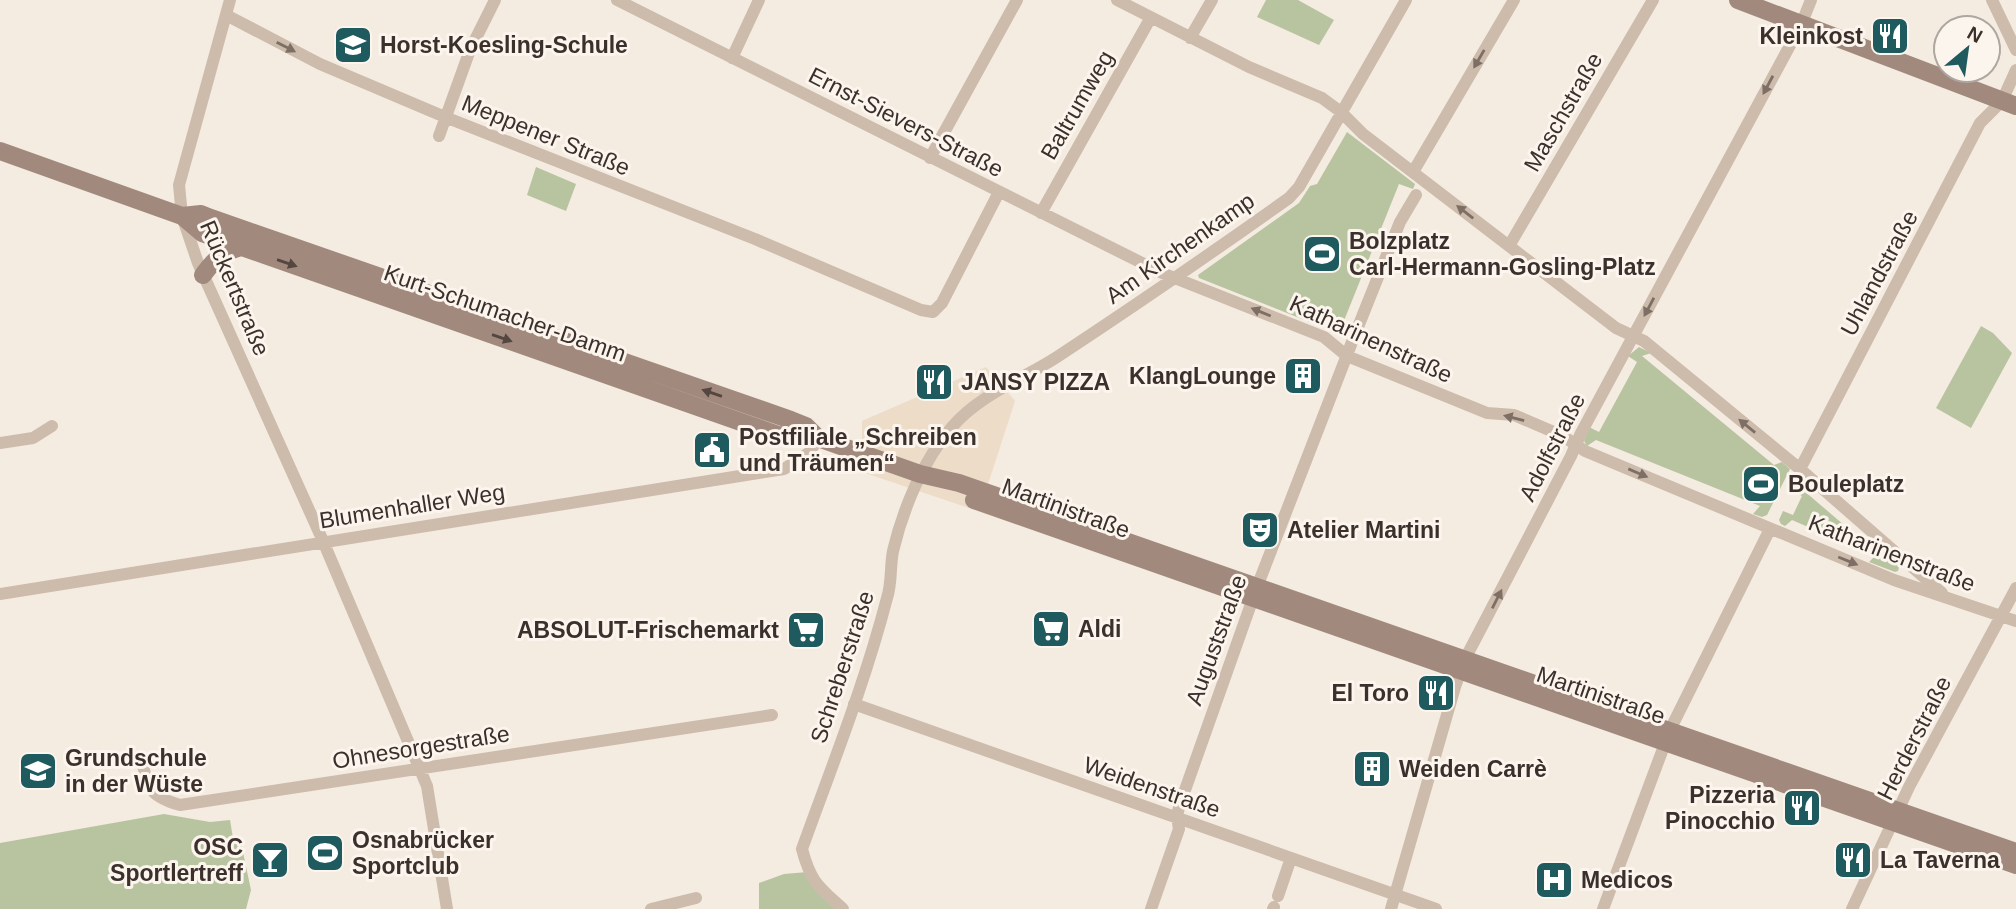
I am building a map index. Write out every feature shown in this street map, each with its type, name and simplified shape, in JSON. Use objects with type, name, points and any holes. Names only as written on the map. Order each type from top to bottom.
[{"type":"main road","points":[[1738,0],[2009,103]]},
{"type":"main road","name":"Kurt-Schumacher-Damm","points":[[2,154],[182,216],[202,233],[240,247],[778,435],[818,438],[920,474]]},
{"type":"main road","name":"Kurt-Schumacher-Damm","points":[[182,216],[201,214],[784,417],[806,426],[818,438]]},
{"type":"main road","points":[[203,275],[215,258],[240,247]]},
{"type":"main road","name":"Martinistraße","points":[[920,474],[956,494],[1255,593],[1667,736],[1897,817],[2016,865]]},
{"type":"main road","name":"Martinistraße","points":[[1897,817],[2016,852]]},
{"type":"street","name":"Rückertstraße","points":[[230,0],[179,185],[182,216],[203,275],[323,541],[419,767],[430,803],[447,909]]},
{"type":"street","points":[[439,136],[470,50],[495,0]]},
{"type":"street","name":"Ernst-Sievers-Straße","points":[[617,0],[1176,278]]},
{"type":"street","points":[[732,58],[759,0]]},
{"type":"street","points":[[930,158],[1017,0]]},
{"type":"street","points":[[1117,0],[1249,67],[1322,98],[1363,134],[1616,328],[1644,341],[1800,469],[1947,598]]},
{"type":"street","points":[[1190,38],[1212,0]]},
{"type":"street","points":[[1413,172],[1514,0]]},
{"type":"street","name":"Maschstraße","points":[[1509,246],[1653,0]]},
{"type":"street","name":"Adolfstraße","points":[[1391,909],[1463,665],[1576,444],[1801,25],[1811,0]]},
{"type":"street","points":[[1992,0],[2016,50]]},
{"type":"street","name":"Am Kirchenkamp","points":[[920,474],[951,427],[973,407],[1047,363],[1176,278],[1289,198],[1341,112],[1399,2]]},
{"type":"street","name":"Meppener Straße","points":[[226,15],[320,64],[445,117],[755,239],[921,310],[933,312],[942,303],[999,192]]},
{"type":"street","name":"Baltrumweg","points":[[1041,213],[1150,19]]},
{"type":"street","name":"Uhlandstraße","points":[[1800,469],[1980,123],[2009,103],[2016,70]]},
{"type":"street","name":"Auguststraße","points":[[1151,909],[1179,829],[1177,817],[1255,593],[1400,222],[1416,195]]},
{"type":"street","name":"Katharinenstraße","points":[[1176,278],[1324,337],[1347,356],[1487,414],[1514,415],[1563,436],[1585,451],[1894,580],[2016,621]]},
{"type":"street","points":[[0,443],[33,438],[52,426]]},
{"type":"street","name":"Blumenhaller Weg","points":[[0,594],[784,469],[810,452],[818,438]]},
{"type":"street","name":"Schreberstraße","points":[[843,909],[817,886],[808,872],[802,849],[854,705],[888,597],[893,552],[920,474]]},
{"type":"street","points":[[1603,909],[1667,736],[1770,529]]},
{"type":"street","points":[[1894,580],[1905,572],[1906,562]]},
{"type":"street","name":"Herderstraße","points":[[1852,909],[1909,788],[2016,588]]},
{"type":"street","name":"Weidenstraße","points":[[854,705],[1436,909]]},
{"type":"street","name":"Ohnesorgestraße","points":[[106,762],[141,757],[149,788],[160,799],[180,805],[772,715]]},
{"type":"street","points":[[1275,904],[1291,858]]},
{"type":"street","points":[[651,909],[696,898]]},
{"type":"green space","points":[[1266,0],[1298,0],[1334,20],[1319,45],[1257,17]]},
{"type":"green space","points":[[1347,132],[1415,184],[1413,189],[1399,184],[1341,328],[1351,333],[1350,336],[1199,278],[1198,275],[1299,203],[1310,186],[1317,184]]},
{"type":"green space","points":[[536,167],[576,184],[566,211],[527,195]]},
{"type":"green space","points":[[1981,326],[1993,333],[2012,353],[1971,428],[1936,408]]},
{"type":"green space","points":[[1639,347],[1651,353],[1642,356],[1774,465],[1782,462],[1790,469],[1767,515],[1762,517],[1753,514],[1760,506],[1596,440],[1587,446],[1584,441],[1589,427],[1599,432],[1637,362],[1628,356]]},
{"type":"green space","points":[[1800,480],[1811,487],[1803,490],[1865,543],[1875,541],[1900,564],[1898,571],[1869,562],[1875,556],[1792,520],[1785,526],[1781,524],[1779,520],[1783,511],[1793,515],[1802,496],[1793,491]]},
{"type":"green space","points":[[164,814],[210,822],[230,820],[234,844],[241,843],[251,890],[246,909],[0,909],[0,843]]},
{"type":"green space","points":[[808,872],[843,909],[759,909],[759,883],[784,874]]},
{"type":"shaded area","points":[[986,367],[1015,401],[989,481],[975,510],[862,472],[862,421]]},
{"type":"place","name":"Kleinkost","points":[[1890,36]]},
{"type":"place","name":"Horst-Koesling-Schule","points":[[353,45]]},
{"type":"place","name":"Bolzplatz Carl-Hermann-Gosling-Platz","points":[[1322,254]]},
{"type":"place","name":"KlangLounge","points":[[1303,376]]},
{"type":"place","name":"JANSY PIZZA","points":[[934,382]]},
{"type":"place","name":"Postfiliale „Schreiben und Träumen“","points":[[712,450]]},
{"type":"place","name":"Bouleplatz","points":[[1761,484]]},
{"type":"place","name":"Atelier Martini","points":[[1260,530]]},
{"type":"place","name":"Aldi","points":[[1051,629]]},
{"type":"place","name":"ABSOLUT-Frischemarkt","points":[[806,630]]},
{"type":"place","name":"El Toro","points":[[1436,693]]},
{"type":"place","name":"Weiden Carrè","points":[[1372,769]]},
{"type":"place","name":"Grundschule in der Wüste","points":[[38,771]]},
{"type":"place","name":"Pizzeria Pinocchio","points":[[1802,808]]},
{"type":"place","name":"Osnabrücker Sportclub","points":[[325,853]]},
{"type":"place","name":"OSC Sportlertreff","points":[[270,860]]},
{"type":"place","name":"La Taverna","points":[[1853,860]]},
{"type":"place","name":"Medicos","points":[[1554,880]]}]
